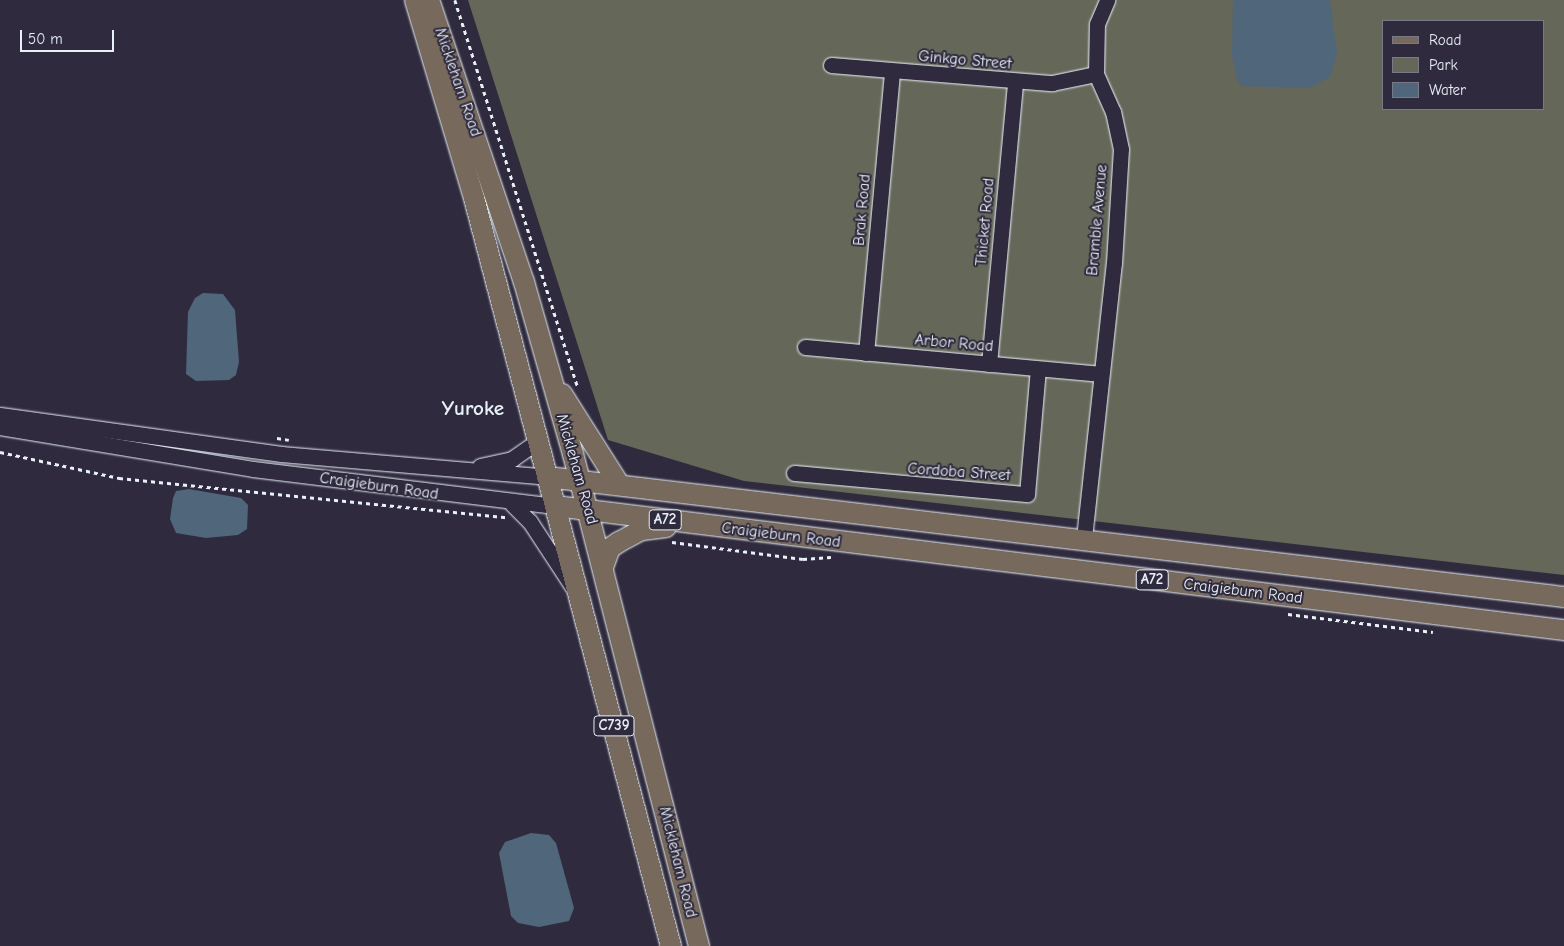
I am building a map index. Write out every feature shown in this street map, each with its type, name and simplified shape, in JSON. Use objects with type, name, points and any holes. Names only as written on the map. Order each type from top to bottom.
[{"type":"main road","name":"Mickleham Road","points":[[414,0],[474,198],[671,946]]},
{"type":"main road","name":"Mickleham Road","points":[[429,0],[552,380],[589,510],[699,946]]},
{"type":"main road","points":[[552,380],[619,484]]},
{"type":"main road","name":"Craigieburn Road","points":[[547,477],[580,479],[1084,538],[1564,597]]},
{"type":"main road","name":"Craigieburn Road","points":[[555,506],[1564,630]]},
{"type":"main road","points":[[603,567],[610,548],[631,535],[696,524]]},
{"type":"street","name":"Bramble Avenue","points":[[1084,538],[1100,374],[1114,263],[1121,149],[1113,112],[1096,74],[1097,24],[1107,0]]},
{"type":"street","name":"Ginkgo Street","points":[[831,65],[1052,84],[1096,74]]},
{"type":"street","name":"Brak Road","points":[[866,353],[892,71]]},
{"type":"street","name":"Thicket Road","points":[[989,364],[1015,82]]},
{"type":"street","name":"Arbor Road","points":[[805,347],[1100,374]]},
{"type":"street","name":"Cordoba Street","points":[[794,473],[1027,494],[1038,368]]},
{"type":"street","name":"Craigieburn Road","points":[[0,415],[42,425],[281,454],[547,477]]},
{"type":"street","points":[[0,422],[42,425],[126,447]]},
{"type":"street","name":"Craigieburn Road","points":[[0,427],[512,504],[555,506]]},
{"type":"street","points":[[461,470],[512,459],[538,441]]},
{"type":"street","points":[[512,504],[530,522],[580,596]]},
{"type":"path","points":[[455,0],[581,397]]},
{"type":"path","points":[[273,438],[293,440]]},
{"type":"path","points":[[0,452],[119,478],[511,519]]},
{"type":"path","points":[[668,541],[803,559],[834,557]]},
{"type":"path","points":[[1282,613],[1438,632]]},
{"type":"green space","points":[[468,0],[1564,0],[1564,575],[744,481],[608,440]]},
{"type":"water","points":[[1233,0],[1330,0],[1337,54],[1330,77],[1310,88],[1242,86],[1237,80],[1232,56]]},
{"type":"water","points":[[203,293],[223,294],[235,310],[239,362],[236,375],[229,380],[196,381],[186,374],[188,312],[195,298]]},
{"type":"water","points":[[189,489],[241,498],[248,505],[247,529],[238,535],[206,538],[176,533],[170,519],[173,498],[176,491]]},
{"type":"water","points":[[531,833],[549,835],[556,843],[574,908],[569,921],[539,927],[518,923],[511,916],[499,853],[505,842]]},
{"type":"district","name":"Yuroke","points":[[473,408]]}]
